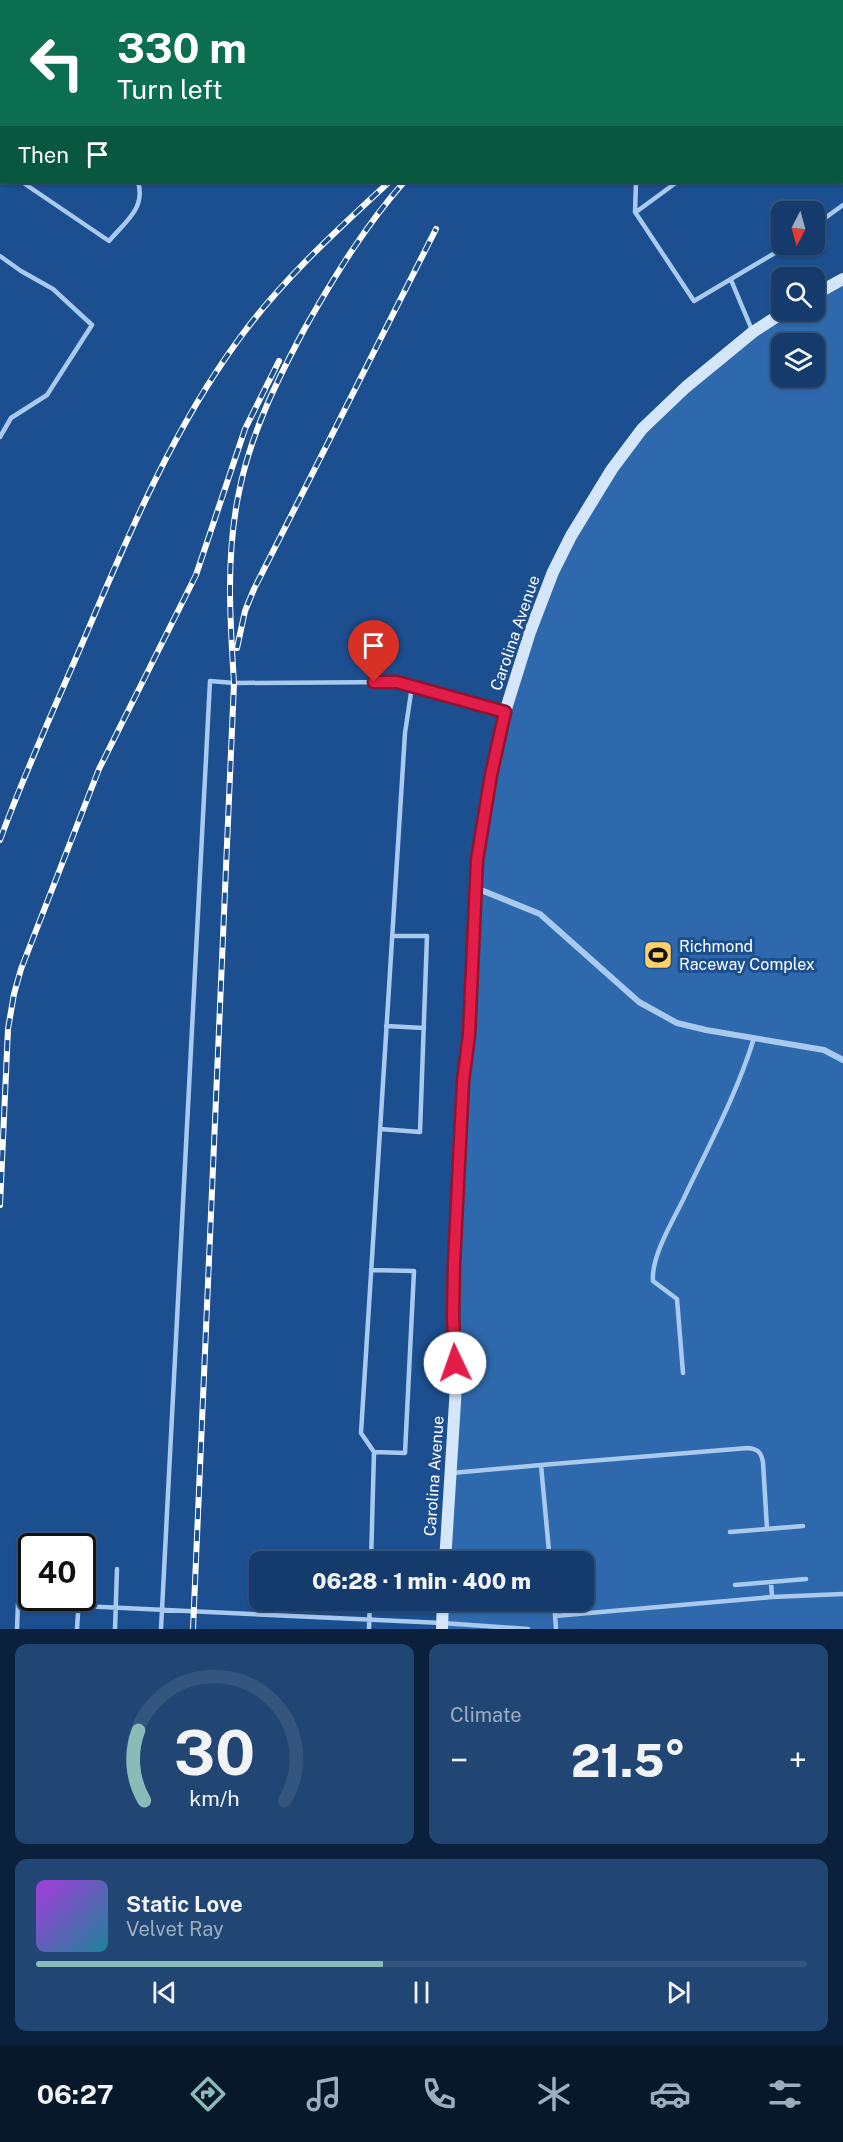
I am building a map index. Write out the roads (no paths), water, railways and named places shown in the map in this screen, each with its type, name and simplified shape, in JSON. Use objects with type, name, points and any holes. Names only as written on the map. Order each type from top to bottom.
[{"type":"street","points":[[825,289],[843,279]]},
{"type":"street","name":"Carolina Avenue","points":[[446,1551],[456,1386],[453,1316],[454,1264],[476,888],[480,834],[505,712],[530,632],[553,572],[571,536],[606,478],[642,429],[702,372],[771,320]]},
{"type":"street","points":[[476,888],[540,914],[639,1002],[677,1023],[824,1050],[843,1060]]},
{"type":"street","points":[[442,1626],[443,1611]]},
{"type":"lane","points":[[23,183],[109,241],[139,205],[142,193],[138,183]]},
{"type":"lane","points":[[636,183],[635,212],[694,302],[772,255]]},
{"type":"lane","points":[[635,212],[676,183]]},
{"type":"lane","points":[[825,218],[843,205]]},
{"type":"lane","points":[[0,256],[53,289],[92,326],[47,395],[11,418],[0,437]]},
{"type":"lane","points":[[732,280],[753,332]]},
{"type":"lane","points":[[161,1629],[210,681],[234,683],[397,682],[505,712]]},
{"type":"lane","points":[[371,1551],[374,1452],[361,1432],[405,733],[412,686]]},
{"type":"lane","points":[[380,1129],[420,1132],[427,936],[392,936]]},
{"type":"lane","points":[[386,1026],[424,1028]]},
{"type":"lane","points":[[683,1374],[677,1299],[652,1281],[652,1270],[745,1069],[754,1038]]},
{"type":"lane","points":[[371,1270],[414,1271],[405,1453],[374,1452]]},
{"type":"lane","points":[[450,1473],[756,1449],[761,1454],[763,1462],[767,1529]]},
{"type":"lane","points":[[541,1465],[549,1551]]},
{"type":"lane","points":[[730,1532],[803,1526]]},
{"type":"lane","points":[[115,1629],[117,1569]]},
{"type":"lane","points":[[735,1585],[807,1579]]},
{"type":"lane","points":[[771,1582],[772,1597]]},
{"type":"lane","points":[[555,1616],[772,1597],[843,1594]]},
{"type":"lane","points":[[17,1629],[18,1603]]},
{"type":"lane","points":[[96,1606],[528,1629]]},
{"type":"lane","points":[[77,1629],[78,1611]]},
{"type":"lane","points":[[369,1629],[370,1611]]},
{"type":"lane","points":[[555,1611],[556,1629]]},
{"type":"railway","points":[[0,840],[116,565],[171,448],[192,411],[239,339],[273,296],[310,257],[388,183]]},
{"type":"railway","points":[[193,1629],[234,683],[230,589],[234,520],[243,475],[256,431],[284,369],[305,328],[351,252],[403,183]]},
{"type":"railway","points":[[237,648],[245,611],[254,589],[436,229]]},
{"type":"railway","points":[[0,1205],[8,1029],[21,969],[99,769],[196,575],[245,429],[279,361]]},
{"type":"place","name":"Richmond Raceway Complex","points":[[658,955]]}]
